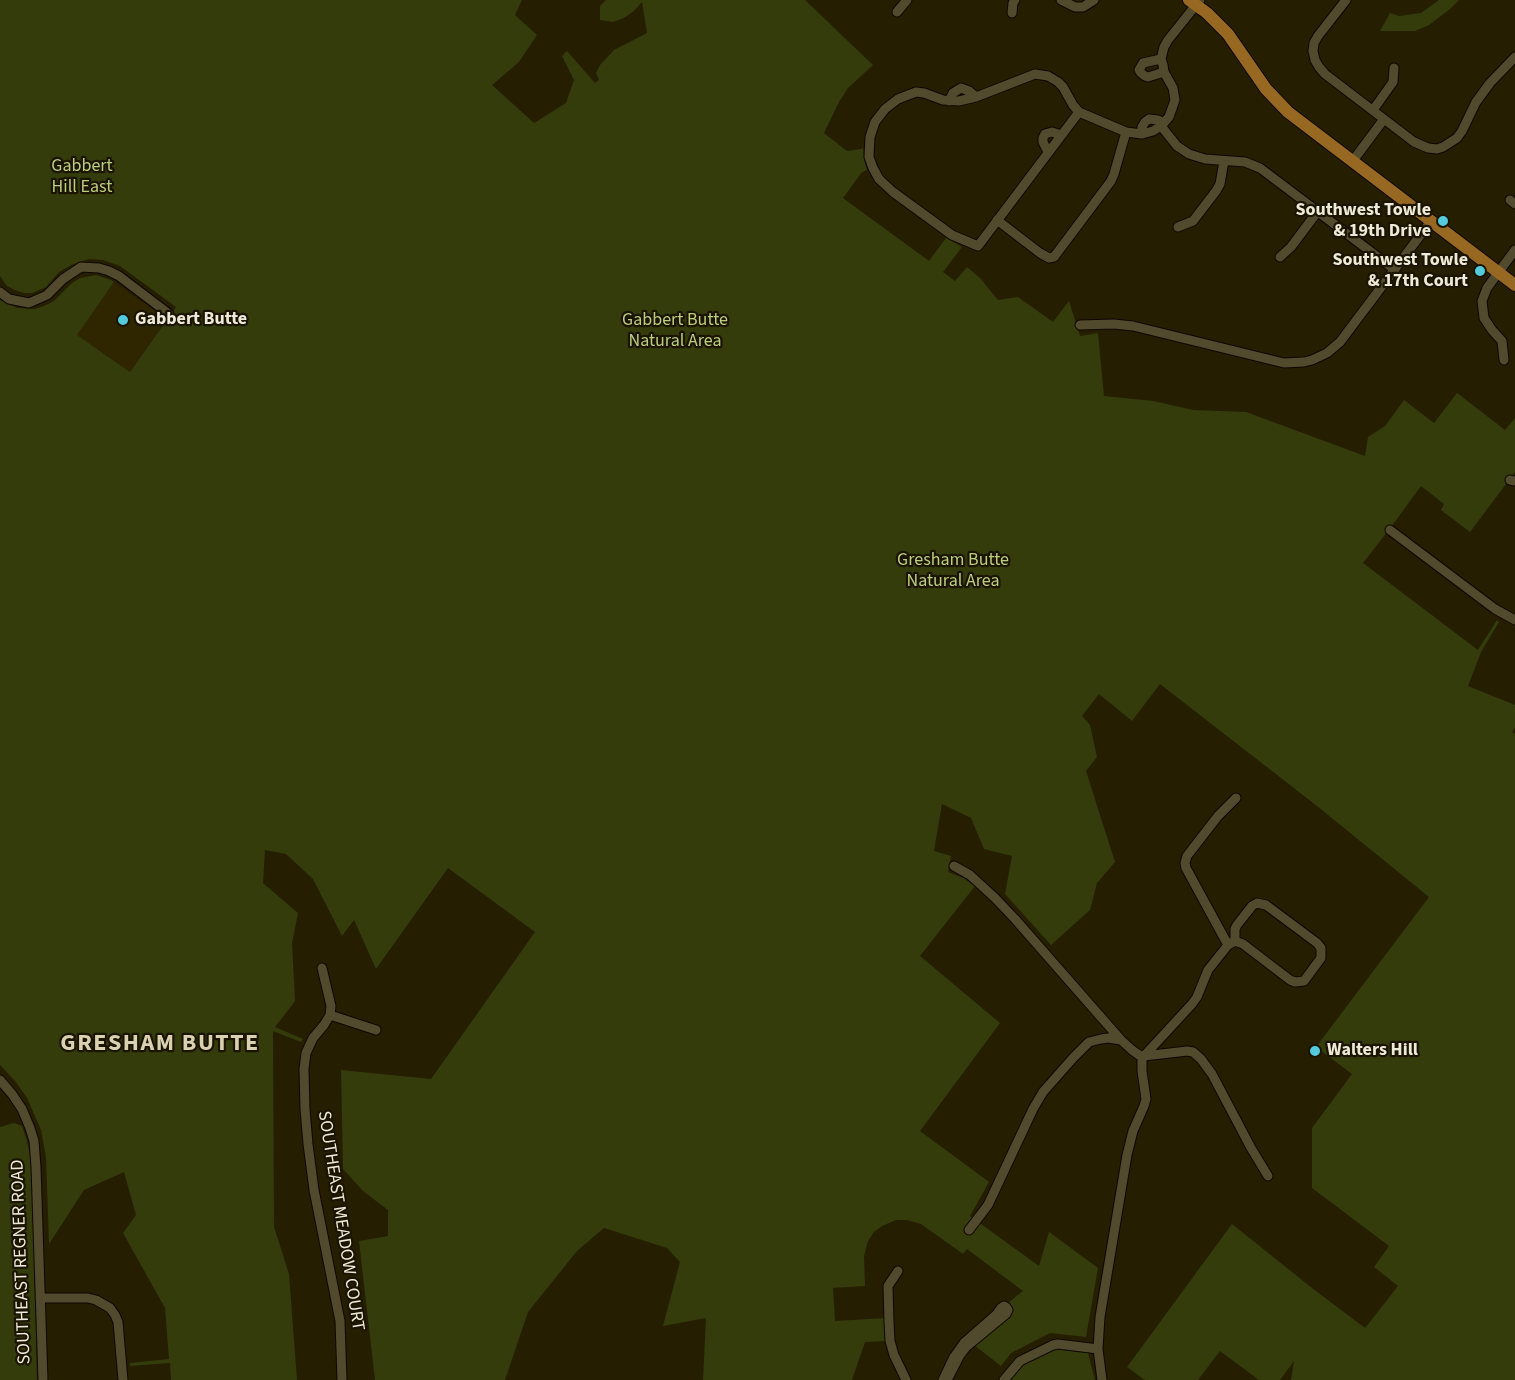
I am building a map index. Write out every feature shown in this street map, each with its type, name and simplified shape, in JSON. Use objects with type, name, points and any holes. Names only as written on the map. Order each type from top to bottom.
[{"type":"main road","points":[[1195,1],[1228,34],[1266,89],[1280,105],[1515,285]]},
{"type":"street","points":[[897,12],[907,0]]},
{"type":"street","points":[[1012,13],[1015,0]]},
{"type":"street","points":[[1061,0],[1075,7],[1083,6],[1094,0]]},
{"type":"street","points":[[1346,0],[1314,43],[1315,60],[1324,74],[1414,142],[1428,148],[1437,149],[1450,144],[1457,138],[1476,102],[1490,83],[1515,57]]},
{"type":"street","points":[[1079,112],[978,246],[952,235],[884,185],[873,168],[870,157],[872,129],[880,114],[898,99],[916,92],[931,94],[949,101],[958,101],[976,97],[1029,76],[1042,75],[1058,82],[1079,112],[1126,132],[1142,134],[1153,131],[1163,124],[1172,112],[1175,100],[1173,88],[1164,72],[1161,59],[1164,47],[1195,1]]},
{"type":"street","points":[[1161,59],[1143,63],[1139,70],[1144,76],[1164,72]]},
{"type":"street","points":[[1373,110],[1393,82],[1395,68]]},
{"type":"street","points":[[1352,162],[1384,119]]},
{"type":"street","points":[[1163,124],[1178,146],[1189,154],[1201,159],[1245,162],[1260,168],[1395,270]]},
{"type":"street","points":[[997,220],[1040,253],[1054,258],[1111,181],[1126,132]]},
{"type":"street","points":[[1178,227],[1193,220],[1216,191],[1220,184],[1224,160]]},
{"type":"street","points":[[1280,257],[1292,247],[1318,211]]},
{"type":"street","points":[[1080,325],[1133,326],[1275,362],[1305,362],[1320,357],[1340,342],[1431,221]]},
{"type":"street","points":[[1504,360],[1503,341],[1484,318],[1483,294],[1515,250]]},
{"type":"street","points":[[0,292],[9,299],[29,303],[47,295],[63,279],[81,267],[99,268],[118,276],[169,314]]},
{"type":"street","points":[[1389,530],[1495,609],[1515,620]]},
{"type":"street","points":[[1102,1380],[1098,1349],[1100,1317],[1126,1155],[1146,1099],[1142,1071],[1144,1056],[1192,1004],[1208,970],[1232,943],[1237,925],[1257,903],[1263,903],[1317,943],[1321,948],[1321,958],[1304,981],[1295,982],[1243,944],[1232,943],[1185,868],[1187,856],[1218,816],[1236,798]]},
{"type":"street","points":[[954,866],[970,875],[1002,905],[1121,1040],[1136,1053],[1144,1056],[1187,1051],[1193,1052],[1201,1059],[1212,1074],[1268,1176]]},
{"type":"street","points":[[322,968],[330,998],[330,1015],[376,1030]]},
{"type":"street","name":"SOUTHEAST MEADOW COURT","points":[[330,1015],[309,1045],[304,1069],[308,1144],[319,1219],[340,1321],[342,1380]]},
{"type":"street","points":[[969,1230],[988,1205],[1043,1092],[1089,1042],[1101,1039],[1121,1040]]},
{"type":"street","name":"SOUTHEAST REGNER ROAD","points":[[0,1080],[22,1109],[34,1141],[42,1380]]},
{"type":"street","points":[[898,1271],[888,1286],[890,1341],[906,1380]]},
{"type":"street","points":[[40,1298],[88,1298],[110,1308],[118,1322],[123,1380]]},
{"type":"street","points":[[1006,1307],[1008,1310],[1006,1314],[966,1347],[945,1380],[954,1357],[964,1343],[1001,1308],[1006,1307]]},
{"type":"street","points":[[1004,1380],[1020,1361],[1053,1345],[1098,1349]]},
{"type":"shaded area","points":[[114,282],[167,319],[130,372],[77,335]]},
{"type":"green space","points":[[0,0],[522,0],[515,15],[537,35],[519,62],[492,85],[534,123],[566,103],[574,80],[562,56],[567,51],[595,83],[599,80],[596,73],[600,65],[614,50],[647,33],[642,2],[624,18],[613,22],[600,20],[600,6],[606,0],[805,0],[873,65],[848,88],[824,133],[847,151],[863,148],[867,170],[862,172],[843,198],[929,261],[946,238],[962,247],[943,272],[955,281],[967,267],[980,278],[998,300],[1018,297],[1053,322],[1069,301],[1080,336],[1098,333],[1104,396],[1153,401],[1193,410],[1246,412],[1365,456],[1368,437],[1385,426],[1404,400],[1434,423],[1457,393],[1505,430],[1515,418],[1515,472],[1470,532],[1441,510],[1444,504],[1421,486],[1363,563],[1478,650],[1497,620],[1499,622],[1481,652],[1468,686],[1515,705],[1515,728],[1512,732],[1515,734],[1515,1380],[1291,1380],[1294,1361],[1280,1380],[1259,1380],[1220,1351],[1198,1380],[1145,1380],[1127,1367],[1232,1224],[1365,1328],[1398,1286],[1374,1267],[1389,1246],[1312,1188],[1312,1128],[1352,1074],[1316,1047],[1429,897],[1317,806],[1160,684],[1132,721],[1099,694],[1082,716],[1090,725],[1097,757],[1086,771],[1115,862],[1097,883],[1090,910],[1051,945],[1005,894],[1012,856],[984,849],[971,818],[942,804],[934,851],[951,856],[948,872],[975,886],[920,956],[1000,1023],[920,1131],[989,1182],[970,1216],[1039,1266],[1049,1232],[1098,1268],[1086,1337],[1050,1333],[1011,1353],[1001,1366],[974,1345],[1014,1311],[1008,1303],[1023,1291],[967,1249],[963,1254],[921,1224],[896,1220],[874,1232],[868,1241],[864,1256],[865,1286],[833,1288],[835,1321],[886,1318],[887,1341],[865,1342],[852,1380],[703,1380],[706,1318],[663,1326],[680,1262],[667,1248],[604,1228],[577,1251],[528,1312],[505,1380],[375,1380],[359,1241],[388,1236],[388,1210],[363,1191],[343,1169],[341,1070],[431,1079],[535,932],[448,868],[376,969],[354,920],[342,936],[313,879],[286,854],[265,850],[263,883],[298,913],[292,943],[295,1001],[275,1027],[303,1039],[301,1042],[273,1031],[274,1227],[289,1274],[297,1380],[171,1380],[170,1363],[130,1366],[130,1363],[169,1359],[165,1308],[123,1233],[136,1215],[124,1172],[84,1190],[49,1244],[46,1157],[41,1130],[27,1098],[0,1065],[0,300],[17,308],[35,309],[54,301],[80,278],[96,275],[111,280],[114,282],[77,335],[130,372],[176,307],[120,266],[103,260],[89,259],[73,264],[59,272],[46,287],[32,293],[24,293],[7,286],[0,276]]},
{"type":"green space","points":[[1439,0],[1459,0],[1429,25],[1415,31],[1380,31],[1390,13],[1399,16],[1421,13]]},
{"type":"green space","points":[[14,1123],[22,1126],[32,1164],[37,1380],[0,1380],[0,1127]]},
{"type":"green space","points":[[1053,1349],[1088,1353],[1095,1380],[1010,1380],[1022,1366]]},
{"type":"place","name":"Southwest Towle & 19th Drive","points":[[1443,221]]},
{"type":"place","name":"Southwest Towle & 17th Court","points":[[1480,271]]},
{"type":"place","name":"Gabbert Butte","points":[[123,320]]},
{"type":"place","name":"Walters Hill","points":[[1315,1051]]},
{"type":"district","name":"GRESHAM BUTTE","points":[[160,1045]]},
{"type":"park label","name":"Gabbert Hill East","points":[[82,177]]},
{"type":"park label","name":"Gabbert Butte Natural Area","points":[[675,331]]},
{"type":"park label","name":"Gresham Butte Natural Area","points":[[953,571]]}]
